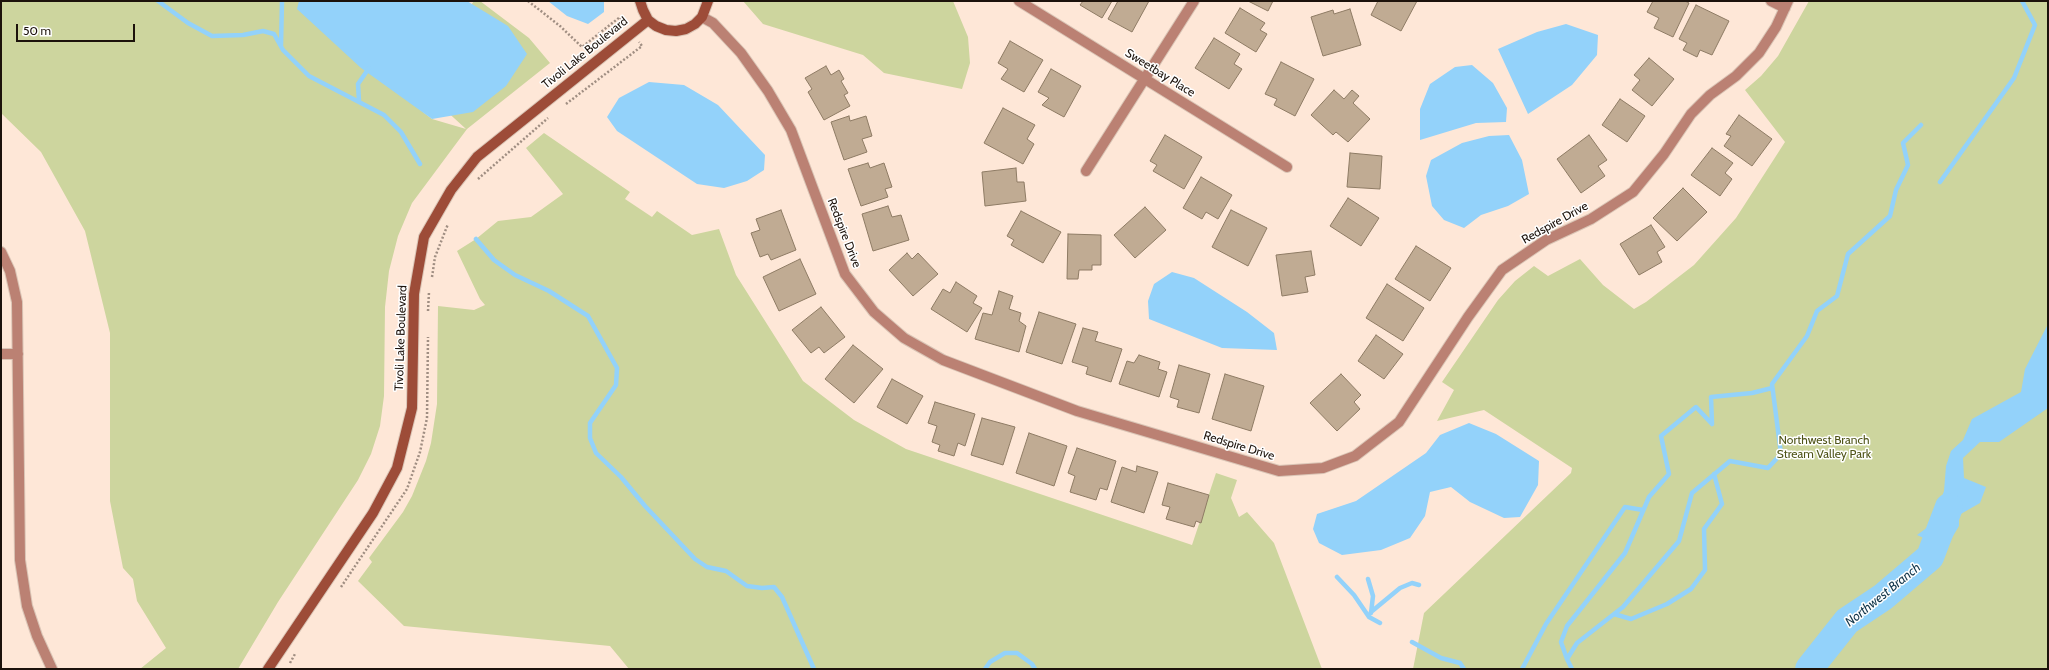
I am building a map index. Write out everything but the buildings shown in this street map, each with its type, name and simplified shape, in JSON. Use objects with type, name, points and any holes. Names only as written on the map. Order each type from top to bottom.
[{"type":"street","points":[[640,1],[648,20],[656,26],[666,30],[676,31],[686,29],[695,24],[702,17],[708,1]]},
{"type":"street","name":"Sweetbay Place","points":[[1019,1],[1287,167]]},
{"type":"street","points":[[1086,170],[1194,1]]},
{"type":"street","points":[[1771,1],[1787,5]]},
{"type":"street","name":"Redspire Drive","points":[[702,17],[713,23],[742,53],[768,92],[790,130],[845,274],[874,312],[904,338],[942,360],[1077,411],[1279,471],[1323,468],[1356,456],[1399,422],[1468,317],[1502,270],[1546,240],[1591,219],[1633,192],[1664,154],[1691,114],[1710,95],[1736,76],[1759,53],[1787,5]]},
{"type":"street","name":"Tivoli Lake Boulevard","points":[[269,669],[373,513],[398,468],[412,408],[414,294],[424,237],[451,190],[477,157],[648,20]]},
{"type":"street","points":[[1,252],[10,271],[17,302],[20,560],[27,606],[37,636],[52,669]]},
{"type":"street","points":[[1,354],[18,354]]},
{"type":"path","points":[[528,1],[560,26],[582,47],[620,18]]},
{"type":"path","points":[[565,105],[642,46]]},
{"type":"path","points":[[474,182],[495,162],[553,114]]},
{"type":"path","points":[[432,278],[435,257],[450,219]]},
{"type":"path","points":[[428,313],[430,285]]},
{"type":"path","points":[[337,593],[377,536],[407,489],[420,452],[427,418],[428,335]]},
{"type":"path","points":[[290,663],[297,651]]},
{"type":"green space","points":[[1,1],[429,1],[457,24],[474,1],[480,1],[529,38],[550,63],[467,129],[412,203],[398,236],[389,271],[385,307],[384,396],[380,426],[371,454],[358,480],[278,602],[238,669],[140,669],[166,648],[137,601],[133,579],[123,568],[110,501],[110,333],[85,231],[41,152],[1,113]],"holes":[[[430,96],[466,129],[432,119],[419,109]]]},
{"type":"green space","points":[[743,1],[953,1],[968,37],[970,63],[962,89],[884,73],[863,55],[763,24]]},
{"type":"green space","name":"Northwest Branch Stream Valley Park","points":[[1809,1],[2048,1],[2048,669],[1413,669],[1424,613],[1571,473],[1572,468],[1484,410],[1437,421],[1454,390],[1442,382],[1498,300],[1515,281],[1534,266],[1548,276],[1580,259],[1603,285],[1634,309],[1646,302],[1694,265],[1736,218],[1785,142],[1745,90],[1761,76],[1778,56]]},
{"type":"green space","points":[[544,133],[630,192],[625,199],[652,217],[657,211],[692,235],[719,229],[736,275],[803,381],[854,420],[906,449],[1192,545],[1216,473],[1237,480],[1231,498],[1239,517],[1247,512],[1274,543],[1322,669],[629,669],[610,646],[404,626],[358,581],[372,562],[369,558],[403,512],[412,496],[426,461],[431,443],[437,404],[438,306],[474,310],[485,305],[480,299],[457,251],[476,239],[498,221],[531,217],[563,194],[526,148]]},
{"type":"water","points":[[299,1],[467,1],[508,26],[527,54],[506,86],[473,112],[432,119],[361,68],[297,9]]},
{"type":"water","points":[[548,1],[604,1],[604,12],[588,24],[567,16]]},
{"type":"water","points":[[1566,24],[1598,35],[1597,55],[1572,85],[1528,114],[1498,49],[1537,32]]},
{"type":"water","points":[[1472,65],[1493,83],[1507,108],[1506,122],[1476,123],[1420,140],[1420,109],[1430,84],[1455,67]]},
{"type":"water","points":[[649,82],[684,85],[718,105],[765,155],[764,170],[747,181],[724,188],[697,184],[617,131],[607,117],[619,98]]},
{"type":"water","points":[[1509,135],[1522,160],[1529,194],[1508,206],[1481,215],[1464,228],[1444,220],[1432,206],[1426,176],[1431,160],[1462,143],[1489,136]]},
{"type":"water","points":[[1172,272],[1194,278],[1247,312],[1274,333],[1277,350],[1222,348],[1149,319],[1148,301],[1154,284]]},
{"type":"water","points":[[2048,324],[2048,408],[1999,442],[1980,442],[1963,458],[1964,478],[1986,487],[1980,503],[1959,515],[1959,526],[1946,548],[1917,535],[1932,524],[1944,491],[1946,466],[1951,451],[1963,440],[1972,419],[2021,392],[2025,369]]},
{"type":"water","points":[[1469,423],[1496,434],[1539,461],[1538,485],[1520,517],[1504,518],[1470,502],[1451,487],[1430,492],[1425,516],[1410,538],[1381,550],[1342,555],[1319,543],[1313,529],[1317,514],[1356,501],[1426,453],[1440,435]]},
{"type":"waterway","points":[[158,1],[188,23],[212,36],[243,35],[263,31],[274,34],[283,50],[309,76],[384,115],[401,132],[420,164]]},
{"type":"waterway","points":[[281,45],[282,1]]},
{"type":"waterway","points":[[1940,182],[2014,78],[2035,25],[2022,1]]},
{"type":"waterway","points":[[359,101],[358,84],[369,68]]},
{"type":"waterway","points":[[1572,669],[1567,659],[1577,643],[1623,607],[1679,541],[1692,493],[1730,461],[1768,468],[1781,454],[1772,384],[1807,336],[1817,311],[1837,296],[1848,254],[1890,216],[1896,190],[1908,165],[1903,143],[1921,125]]},
{"type":"waterway","points":[[476,239],[494,260],[515,275],[549,291],[588,316],[617,368],[616,385],[590,423],[590,438],[596,453],[621,477],[645,506],[695,559],[707,567],[726,571],[747,586],[762,588],[774,587],[782,597],[814,669]]},
{"type":"waterway","points":[[1567,659],[1561,642],[1567,626],[1625,553],[1649,497],[1669,474],[1661,436],[1696,407],[1712,424],[1711,397],[1752,393],[1772,388]]},
{"type":"waterway","points":[[1614,614],[1631,619],[1667,604],[1691,589],[1705,570],[1704,529],[1722,504],[1714,474]]},
{"type":"waterway","points":[[1522,669],[1546,624],[1625,507],[1643,510]]},
{"type":"waterway","name":"Northwest Branch","points":[[1809,669],[1847,621],[1883,597],[1930,557],[1949,507]]},
{"type":"waterway","points":[[1337,577],[1354,595],[1369,617],[1380,623]]},
{"type":"waterway","points":[[1368,579],[1373,596],[1371,613]]},
{"type":"waterway","points":[[1371,612],[1400,588],[1412,583],[1419,585]]},
{"type":"waterway","points":[[1412,642],[1441,658],[1460,663],[1464,669]]},
{"type":"waterway","points":[[985,669],[990,662],[1005,653],[1017,653],[1032,664],[1035,669]]}]
